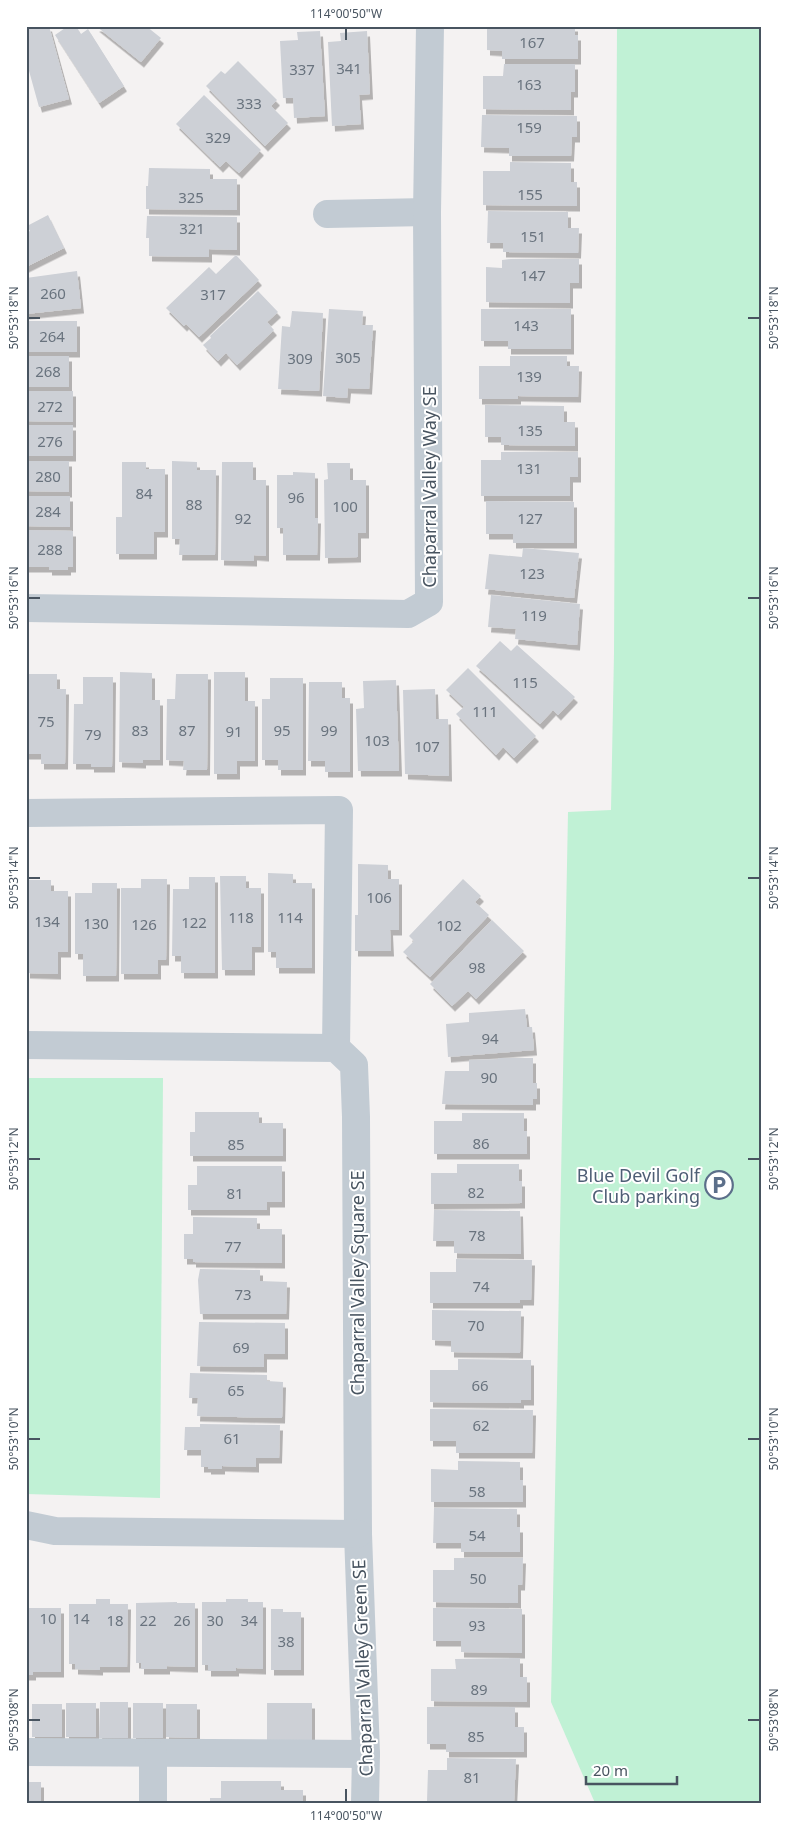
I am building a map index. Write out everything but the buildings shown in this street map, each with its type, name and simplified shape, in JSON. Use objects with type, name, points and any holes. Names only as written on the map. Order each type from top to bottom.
[{"type":"street","name":"Chaparral Valley Way SE","points":[[26,608],[408,614],[429,602],[428,212],[430,26]]},
{"type":"street","points":[[326,214],[428,212]]},
{"type":"street","points":[[26,813],[339,810],[336,1048],[26,1045]]},
{"type":"street","name":"Chaparral Valley Square SE","points":[[336,1048],[354,1065],[356,1117],[358,1534]]},
{"type":"street","points":[[26,1525],[56,1531],[358,1534]]},
{"type":"street","points":[[26,1539],[56,1531]]},
{"type":"street","name":"Chaparral Valley Green SE","points":[[358,1534],[366,1754],[365,1803]]},
{"type":"street","points":[[26,1752],[366,1754]]},
{"type":"street","points":[[153,1754],[153,1803]]},
{"type":"green space","points":[[617,26],[762,26],[762,1803],[595,1803],[551,1702],[568,812],[611,810],[614,653]]},
{"type":"green space","points":[[26,1078],[163,1078],[160,1498],[26,1494]]},
{"type":"place","name":"Blue Devil Golf Club parking","points":[[719,1185]]}]
